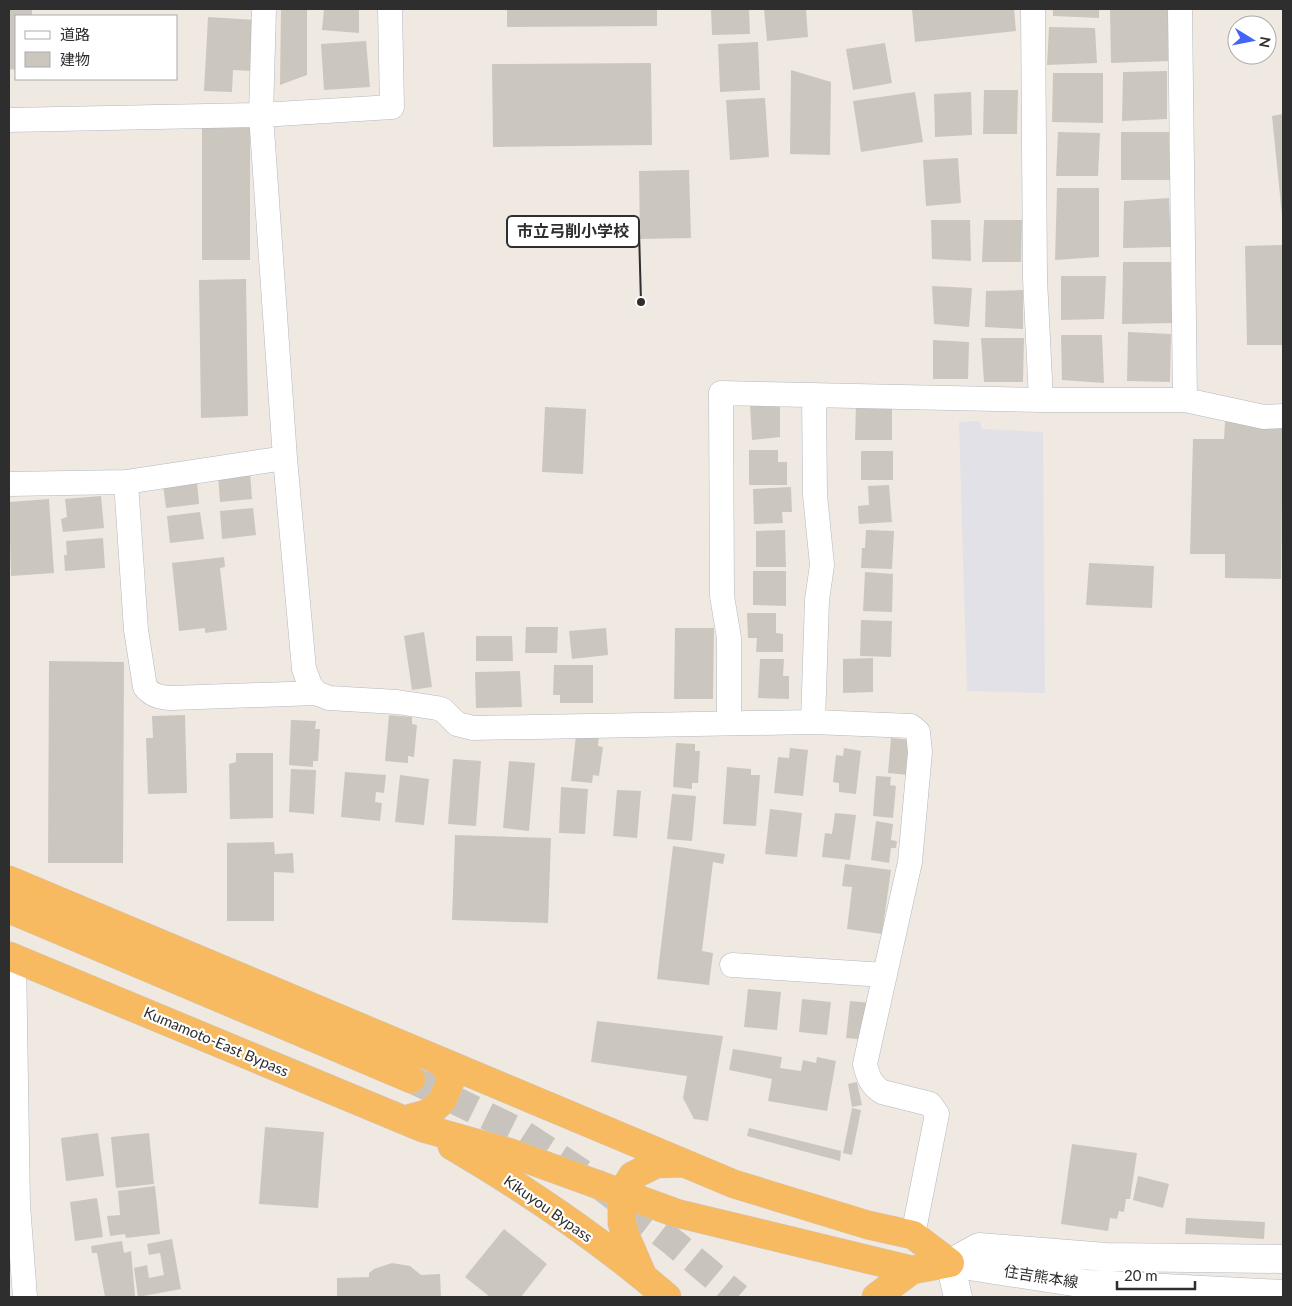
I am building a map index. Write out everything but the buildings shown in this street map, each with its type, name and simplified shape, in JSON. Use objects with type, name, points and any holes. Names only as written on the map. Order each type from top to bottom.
[{"type":"highway","points":[[9,880],[734,1184],[868,1225],[913,1235],[950,1263]]},
{"type":"highway","points":[[9,910],[411,1079]]},
{"type":"highway","name":"Kumamoto-East Bypass","points":[[12,957],[413,1124]]},
{"type":"highway","points":[[413,1124],[442,1101],[450,1082],[448,1068],[435,1059]]},
{"type":"highway","points":[[413,1124],[508,1152],[676,1213],[912,1270],[950,1263]]},
{"type":"highway","name":"Kikuyou Bypass","points":[[413,1124],[482,1163],[548,1207],[644,1277],[667,1297]]},
{"type":"highway","points":[[644,1277],[626,1237],[622,1223],[622,1193],[632,1176],[656,1164],[684,1163]]},
{"type":"highway","points":[[876,1297],[912,1270]]},
{"type":"main road","points":[[958,1297],[950,1263],[979,1247],[1106,1257],[1283,1259]]},
{"type":"main road","name":"住吉熊本線","points":[[950,1263],[1086,1284],[1283,1294]]},
{"type":"street","points":[[264,9],[261,115],[285,458],[304,669],[310,685],[316,693]]},
{"type":"street","points":[[9,120],[261,115],[392,107],[390,9]]},
{"type":"street","points":[[1033,9],[1035,279],[1040,400]]},
{"type":"street","points":[[1180,9],[1185,400]]},
{"type":"street","points":[[728,723],[729,638],[722,596],[721,393],[1040,400],[1185,400],[1264,417],[1283,416]]},
{"type":"street","points":[[813,722],[817,607],[822,564],[815,495],[814,395]]},
{"type":"street","points":[[9,484],[126,482],[285,458]]},
{"type":"street","points":[[126,482],[136,630],[146,687],[150,693],[163,698],[316,693],[329,698],[396,702],[437,708],[443,710],[457,724],[474,728],[813,722],[912,726],[918,732],[920,752],[910,862],[865,1064],[867,1074],[876,1088],[882,1092],[930,1104],[937,1114],[913,1235]]},
{"type":"street","points":[[12,957],[12,1069],[24,1297]]},
{"type":"street","points":[[732,965],[886,975]]},
{"type":"shaded area","points":[[980,421],[982,429],[1043,432],[1045,693],[967,691],[959,422]]},
{"type":"tunnel","points":[[411,1079],[520,1132],[590,1178],[674,1243],[738,1297]]},
{"type":"place","name":"市立弓削小学校","points":[[641,302]]}]
